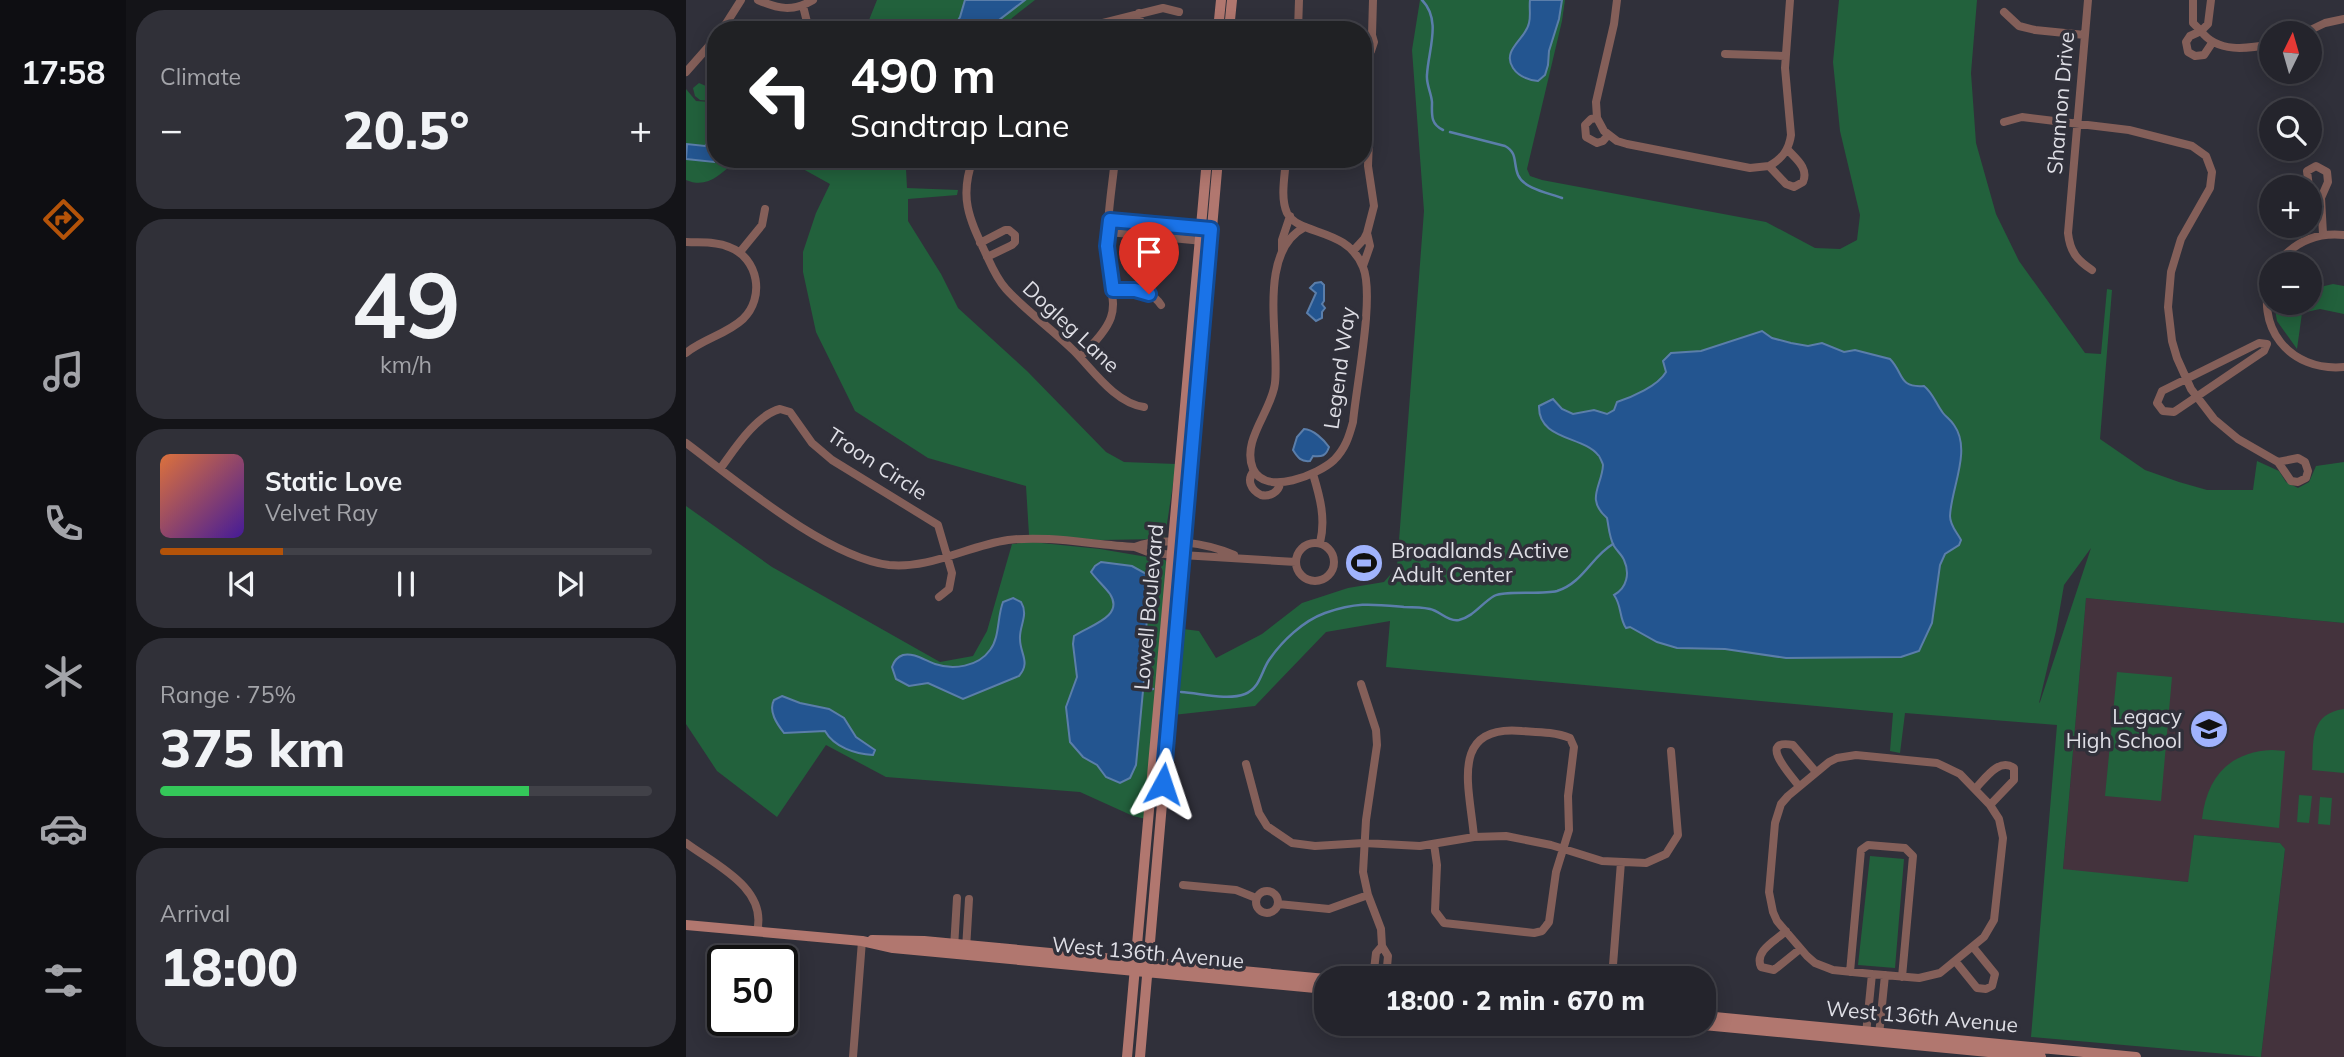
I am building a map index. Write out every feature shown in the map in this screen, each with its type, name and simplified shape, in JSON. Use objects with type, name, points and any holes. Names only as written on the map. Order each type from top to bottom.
[{"type":"main road","points":[[1219,21],[1221,0]]},
{"type":"main road","points":[[1230,21],[1232,0]]},
{"type":"main road","name":"Lowell Boulevard","points":[[1140,1057],[1142,967],[1206,229],[1207,168]]},
{"type":"main road","name":"Lowell Boulevard","points":[[1206,229],[1216,168]]},
{"type":"main road","name":"West 136th Avenue","points":[[686,925],[862,941],[899,939],[960,950],[1142,967],[1314,988]]},
{"type":"main road","name":"Lowell Boulevard","points":[[1127,1057],[1142,967]]},
{"type":"main road","name":"West 136th Avenue","points":[[1142,967],[1314,978]]},
{"type":"main road","name":"West 136th Avenue","points":[[1716,1017],[1866,1036]]},
{"type":"main road","name":"West 136th Avenue","points":[[1716,1026],[2136,1057]]},
{"type":"main road","name":"West 136th Avenue","points":[[1879,1037],[2040,1057]]},
{"type":"street","points":[[728,21],[741,0]]},
{"type":"street","points":[[758,0],[782,9],[803,6],[813,0]]},
{"type":"street","points":[[1298,21],[1299,0]]},
{"type":"street","name":"Legend Way","points":[[1370,21],[1373,0]]},
{"type":"street","points":[[1616,0],[1614,24],[1596,102],[1597,118],[1608,135],[1627,144],[1750,168],[1769,166],[1776,162],[1787,149],[1791,135],[1785,56],[1790,0]]},
{"type":"street","name":"Shannon Drive","points":[[2088,0],[2068,233],[2072,252],[2077,260],[2092,270]]},
{"type":"street","points":[[2193,0],[2193,23],[2212,43],[2226,47],[2259,45]]},
{"type":"street","points":[[2211,0],[2208,24],[2190,36],[2186,43],[2188,52],[2195,56],[2204,55],[2212,43]]},
{"type":"street","points":[[803,6],[807,21]]},
{"type":"street","points":[[1109,21],[1163,8],[1179,12]]},
{"type":"street","points":[[2004,12],[2019,26],[2085,35]]},
{"type":"street","points":[[1139,13],[1140,21]]},
{"type":"street","points":[[2322,24],[2344,19]]},
{"type":"street","points":[[686,72],[707,48]]},
{"type":"street","points":[[1725,54],[1785,56]]},
{"type":"street","points":[[2004,122],[2022,117],[2134,131],[2209,153],[2212,180],[2175,256],[2169,289],[2172,341],[2185,378],[2196,397],[2226,431],[2252,449],[2278,462]]},
{"type":"street","points":[[1597,118],[1591,119],[1585,125],[1586,137],[1597,143],[1608,135]]},
{"type":"street","points":[[1769,166],[1790,186],[1798,186],[1803,182],[1804,167],[1787,149]]},
{"type":"street","points":[[2307,175],[2307,172],[2316,166],[2327,172],[2328,182],[2322,196]]},
{"type":"street","name":"Dogleg Lane","points":[[970,168],[966,195],[970,222],[994,272],[1007,291],[1050,327],[1120,398],[1144,407]]},
{"type":"street","points":[[1080,357],[1109,325],[1114,305],[1107,246],[1114,168]]},
{"type":"street","points":[[1282,251],[1282,240],[1290,216],[1285,202],[1286,168]]},
{"type":"street","name":"Legend Way","points":[[1353,251],[1367,233],[1374,206],[1368,168]]},
{"type":"street","points":[[740,252],[762,225],[765,209]]},
{"type":"street","points":[[2059,209],[2069,210]]},
{"type":"street","name":"Legend Way","points":[[1290,216],[1305,227],[1337,238],[1353,251],[1363,266],[1367,282],[1367,303],[1350,434],[1343,449],[1334,459],[1313,474]]},
{"type":"street","points":[[2322,216],[2323,234]]},
{"type":"street","points":[[1110,220],[1206,229]]},
{"type":"street","points":[[1305,227],[1296,233],[1282,251],[1277,265],[1273,319],[1274,389],[1252,444],[1252,463],[1254,471],[1262,479],[1280,482],[1313,474],[1322,509],[1320,543]]},
{"type":"street","points":[[980,243],[1005,230],[1015,235],[1012,245],[987,257]]},
{"type":"street","points":[[1109,232],[1205,241]]},
{"type":"street","name":"Legend Way","points":[[1363,266],[1370,246],[1367,233]]},
{"type":"street","points":[[2288,252],[2301,242],[2323,234],[2344,234]]},
{"type":"street","points":[[686,242],[719,244],[740,252],[755,274],[756,290],[752,306],[737,324],[686,352]]},
{"type":"street","points":[[1113,290],[1135,290],[1149,294],[1161,305]]},
{"type":"street","points":[[2268,315],[2277,339],[2294,355],[2324,368],[2344,367]]},
{"type":"street","points":[[2267,344],[2264,351],[2174,412],[2163,411],[2157,403],[2162,391],[2185,378],[2259,343],[2267,344],[2277,339]]},
{"type":"street","points":[[2229,357],[2237,369]]},
{"type":"street","name":"Troon Circle","points":[[720,469],[743,438],[761,421],[775,410],[789,406],[822,453],[935,518],[949,557]]},
{"type":"street","points":[[686,443],[797,524],[859,558],[900,565],[925,563],[1016,540],[1135,547],[1148,541],[1179,549],[1296,562]]},
{"type":"street","points":[[1254,471],[1250,483],[1255,492],[1261,495],[1274,493],[1280,482]]},
{"type":"street","points":[[1320,543],[1330,549],[1334,565],[1329,575],[1318,580],[1306,578],[1300,574],[1296,562],[1303,547],[1320,543]]},
{"type":"street","points":[[939,597],[949,589],[952,580],[949,557]]},
{"type":"street","points":[[1361,684],[1376,730],[1377,745],[1364,843],[1363,872],[1368,895],[1381,929],[1382,946],[1388,956],[1387,966]]},
{"type":"street","points":[[1434,844],[1437,865],[1435,911],[1444,923],[1534,933],[1542,931],[1549,922],[1556,872],[1569,831],[1568,796],[1574,747],[1570,738],[1559,734],[1497,730],[1472,747],[1468,764],[1474,837]]},
{"type":"street","points":[[1799,786],[1777,760],[1777,752],[1781,746],[1793,745],[1816,772]]},
{"type":"street","points":[[1246,764],[1259,813],[1267,826],[1292,843],[1304,846],[1364,843],[1403,846],[1490,835],[1524,838],[1602,861],[1646,863],[1658,860],[1666,854],[1678,835],[1671,751]]},
{"type":"street","points":[[1856,755],[1937,763],[1957,771],[1990,805],[1999,819],[2003,838],[1997,911],[1990,929],[1956,962],[1940,974],[1930,977],[1850,972],[1824,968],[1815,963],[1777,921],[1770,902],[1774,823],[1781,804],[1799,786],[1838,758],[1856,755]]},
{"type":"street","points":[[1975,789],[2000,764],[2008,764],[2014,768],[2014,780],[1990,805]]},
{"type":"street","points":[[686,843],[733,877],[750,894],[758,915],[757,931]]},
{"type":"street","points":[[1850,972],[1861,850],[1868,845],[1905,848],[1913,856],[1902,977]]},
{"type":"street","points":[[1613,965],[1621,862]]},
{"type":"street","points":[[1183,885],[1236,890],[1256,898]]},
{"type":"street","points":[[1256,898],[1268,891],[1274,894],[1278,904]]},
{"type":"street","points":[[1278,904],[1329,909],[1368,895]]},
{"type":"street","points":[[957,898],[960,950]]},
{"type":"street","points":[[1256,898],[1257,908],[1262,913],[1272,912],[1278,904]]},
{"type":"street","points":[[960,950],[969,900]]},
{"type":"street","points":[[1786,931],[1760,953],[1758,960],[1761,967],[1774,970],[1800,949]]},
{"type":"street","points":[[852,1057],[862,941]]},
{"type":"street","points":[[1374,966],[1376,953],[1382,946]]},
{"type":"street","points":[[1956,962],[1977,988],[1990,988],[1995,982],[1995,974],[1973,947]]},
{"type":"street","points":[[1866,1036],[1872,974]]},
{"type":"street","points":[[1879,1037],[1885,975]]},
{"type":"shaded area","name":"Legacy High School","points":[[2086,598],[2344,623],[2344,1057],[2261,1057],[2285,850],[2280,843],[2194,835],[2189,882],[2063,870]]},
{"type":"green space","points":[[877,0],[1035,0],[1010,21],[869,21]]},
{"type":"green space","points":[[1420,0],[1565,0],[1527,169],[1530,176],[1766,222],[1815,248],[1840,249],[1857,240],[1860,215],[1840,131],[1833,62],[1839,0],[1977,0],[1971,73],[1976,143],[1996,214],[2019,261],[2085,353],[2101,354],[2107,289],[2112,290],[2100,439],[2145,470],[2207,490],[2253,490],[2257,461],[2279,471],[2286,482],[2298,488],[2309,482],[2316,466],[2344,462],[2344,623],[2086,598],[2063,869],[2188,882],[2194,835],[2280,843],[2285,849],[2261,1057],[2031,1037],[2057,725],[1905,713],[1900,753],[1890,751],[1893,713],[1386,667],[1390,621],[1326,632],[1255,706],[1173,715],[1183,629],[1199,631],[1216,658],[1262,634],[1302,603],[1348,588],[1384,582],[1397,567],[1424,211],[1412,50]],"holes":[[[2091,548],[2040,702],[2064,585]]]},
{"type":"green space","points":[[699,83],[706,86],[707,101],[695,96],[693,88]]},
{"type":"green space","points":[[686,89],[696,101],[707,102],[707,168],[728,168],[707,182],[686,180]]},
{"type":"green space","points":[[801,168],[906,168],[907,188],[958,190],[957,195],[908,199],[908,221],[941,274],[958,308],[1027,371],[1106,452],[1124,462],[1176,464],[1165,537],[1101,540],[1029,535],[1026,486],[928,458],[855,411],[816,332],[803,272],[803,252],[816,213],[830,184]]},
{"type":"green space","points":[[2333,284],[2344,286],[2344,314],[2322,309],[2322,287]]},
{"type":"green space","points":[[2276,315],[2302,315],[2297,349],[2277,321]]},
{"type":"green space","points":[[686,506],[772,567],[940,662],[973,656],[987,631],[1012,544],[1032,542],[1100,549],[1165,560],[1167,562],[1146,819],[1133,816],[1080,792],[886,777],[826,745],[777,817],[717,771],[686,724]]},
{"type":"green space","points":[[2117,672],[2172,677],[2161,801],[2105,796]]},
{"type":"green space","points":[[2344,709],[2344,773],[2312,770],[2315,731],[2319,723],[2332,712]]},
{"type":"green space","points":[[2272,750],[2285,751],[2279,828],[2202,819],[2209,791],[2222,770],[2243,756]]},
{"type":"green space","points":[[2299,795],[2312,796],[2309,823],[2297,822]]},
{"type":"green space","points":[[2320,797],[2332,798],[2330,825],[2318,824]]},
{"type":"green space","points":[[1870,856],[1904,859],[1895,968],[1858,965]]},
{"type":"water","points":[[965,0],[1025,0],[998,21],[958,21]]},
{"type":"water","points":[[1530,0],[1562,0],[1548,65],[1545,75],[1538,81],[1521,76],[1510,62],[1512,50],[1529,23]]},
{"type":"water","points":[[687,144],[705,146],[707,144],[707,161],[686,159]]},
{"type":"water","points":[[1321,282],[1324,285],[1322,304],[1325,308],[1322,318],[1316,321],[1307,313],[1316,293],[1310,288]]},
{"type":"water","points":[[1762,331],[1772,338],[1791,343],[1808,346],[1822,343],[1844,352],[1855,350],[1890,359],[1906,382],[1927,389],[1959,435],[1961,457],[1950,520],[1961,540],[1959,545],[1945,554],[1940,565],[1932,623],[1919,651],[1901,657],[1786,658],[1725,649],[1677,648],[1657,642],[1630,627],[1626,628],[1624,624],[1614,595],[1624,584],[1626,565],[1612,543],[1607,518],[1600,511],[1596,498],[1603,465],[1599,455],[1591,449],[1562,436],[1546,425],[1539,406],[1553,399],[1562,409],[1573,414],[1594,410],[1607,414],[1614,410],[1617,402],[1657,382],[1666,372],[1663,361],[1671,353],[1701,351]]},
{"type":"water","points":[[1304,429],[1315,433],[1327,444],[1329,447],[1325,454],[1313,456],[1310,461],[1302,460],[1296,455],[1293,450],[1297,437]]},
{"type":"water","points":[[1101,562],[1132,566],[1152,577],[1143,638],[1144,680],[1136,765],[1130,778],[1120,783],[1106,777],[1097,765],[1083,757],[1070,742],[1066,707],[1077,677],[1074,636],[1103,620],[1113,609],[1110,594],[1091,572]]},
{"type":"water","points":[[1013,598],[1021,602],[1024,611],[1020,644],[1025,662],[1019,676],[963,699],[928,683],[909,686],[896,679],[892,667],[903,655],[950,667],[965,666],[985,656],[997,633],[1003,602]]},
{"type":"water","points":[[782,696],[829,709],[844,718],[856,737],[875,750],[873,755],[846,749],[825,731],[784,733],[776,722],[772,709],[774,700]]},
{"type":"waterway","points":[[1422,0],[1428,8],[1433,26],[1427,78],[1433,118],[1436,125],[1443,130]]},
{"type":"waterway","points":[[1450,132],[1505,146],[1514,155],[1521,180],[1531,187],[1562,198]]},
{"type":"waterway","points":[[1181,692],[1230,697],[1245,694],[1257,684],[1269,660],[1287,639],[1309,621],[1336,609],[1355,605],[1427,608],[1459,620],[1499,594],[1550,592],[1566,587],[1613,544]]},
{"type":"waterway","points":[[1143,688],[1153,689]]},
{"type":"place","name":"Broadlands Active Adult Center","points":[[1364,563]]},
{"type":"place","name":"Legacy High School","points":[[2209,729]]},
{"type":"route","points":[[1149,294],[1135,290],[1113,290],[1107,246],[1110,220],[1211,229],[1163,784]]}]
